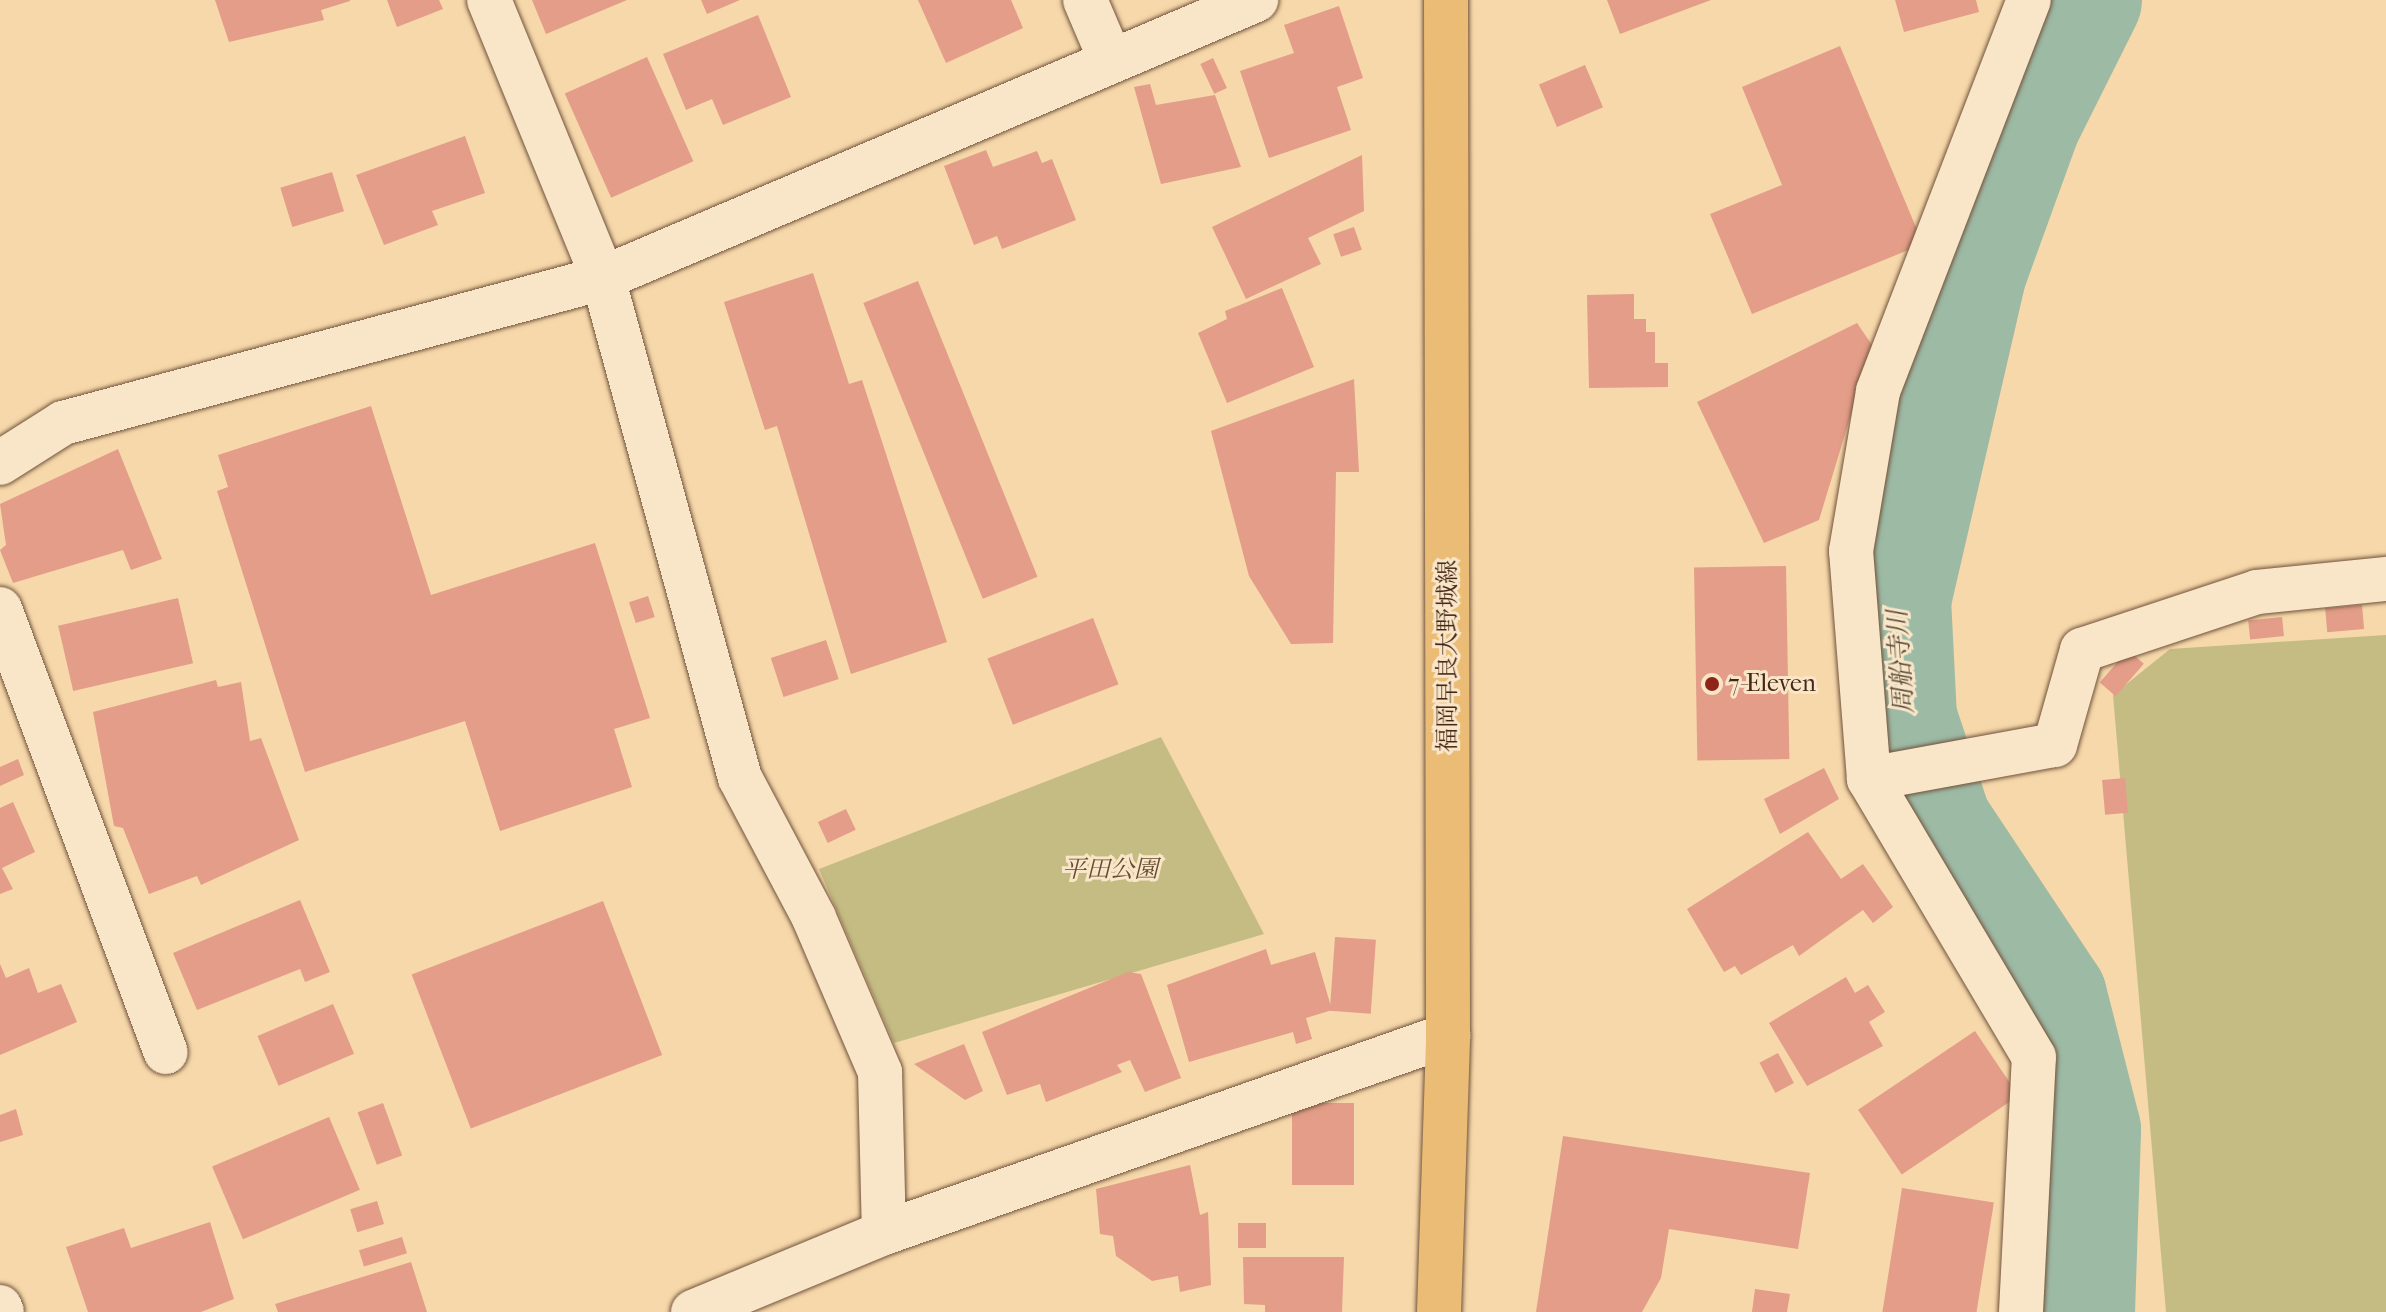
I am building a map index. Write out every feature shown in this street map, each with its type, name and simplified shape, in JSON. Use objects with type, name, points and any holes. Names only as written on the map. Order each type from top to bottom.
[{"type":"main road","name":"福岡早良大野城線","points":[[1439,1312],[1448,1035],[1446,0]]},
{"type":"street","points":[[489,0],[603,278],[740,778],[814,918],[880,1072],[884,1233]]},
{"type":"street","points":[[1085,0],[1111,61]]},
{"type":"street","points":[[2021,1312],[2034,1057],[1869,779],[1851,551],[1878,391],[2029,0]]},
{"type":"street","points":[[0,463],[63,423],[603,278],[1249,1]]},
{"type":"street","points":[[1869,779],[2055,745],[2082,650],[2257,592],[2386,579]]},
{"type":"street","points":[[0,609],[166,1052]]},
{"type":"street","points":[[693,1312],[884,1233],[1448,1035]]},
{"type":"green space","points":[[2386,635],[2386,1312],[2166,1312],[2113,695],[2170,649]]},
{"type":"green space","name":"平田公園","points":[[1161,737],[1264,934],[894,1043],[819,869]]},
{"type":"building","points":[[215,0],[350,1],[321,10],[324,20],[229,42]]},
{"type":"building","points":[[387,0],[439,0],[443,9],[397,27]]},
{"type":"building","points":[[532,0],[627,0],[546,34]]},
{"type":"building","points":[[701,0],[740,0],[707,14]]},
{"type":"building","points":[[918,0],[1011,0],[1023,28],[946,63]]},
{"type":"building","points":[[1607,0],[1711,0],[1620,34]]},
{"type":"building","points":[[1895,0],[1976,0],[1979,12],[1904,32]]},
{"type":"building","points":[[1339,6],[1363,78],[1337,87],[1351,130],[1269,158],[1240,71],[1294,53],[1284,25]]},
{"type":"building","points":[[758,15],[791,97],[723,125],[712,99],[686,110],[663,54]]},
{"type":"building","points":[[1840,46],[1923,244],[1752,314],[1710,214],[1782,185],[1742,87]]},
{"type":"building","points":[[647,57],[693,161],[611,198],[565,94]]},
{"type":"building","points":[[1213,58],[1227,88],[1214,94],[1200,64]]},
{"type":"building","points":[[1585,65],[1603,107],[1557,127],[1539,85]]},
{"type":"building","points":[[1150,84],[1156,105],[1215,95],[1241,167],[1161,184],[1134,87]]},
{"type":"building","points":[[465,136],[485,193],[432,211],[438,225],[384,245],[356,175]]},
{"type":"building","points":[[986,150],[993,167],[1037,151],[1042,163],[1052,159],[1076,220],[1002,249],[997,236],[974,245],[944,166]]},
{"type":"building","points":[[1362,155],[1364,211],[1308,238],[1321,264],[1246,299],[1212,227]]},
{"type":"building","points":[[332,172],[344,211],[292,227],[280,188]]},
{"type":"building","points":[[1354,227],[1362,250],[1341,257],[1333,234]]},
{"type":"building","points":[[813,273],[849,384],[862,380],[947,642],[851,674],[777,426],[765,430],[724,302]]},
{"type":"building","points":[[918,281],[1037,577],[983,599],[863,303]]},
{"type":"building","points":[[1282,288],[1314,367],[1227,403],[1198,333],[1227,319],[1225,311]]},
{"type":"building","points":[[1634,294],[1634,319],[1646,319],[1646,332],[1655,332],[1655,363],[1668,363],[1668,387],[1589,388],[1587,295]]},
{"type":"building","points":[[1857,323],[1872,345],[1819,520],[1764,543],[1697,402]]},
{"type":"building","points":[[1354,379],[1359,472],[1336,472],[1333,643],[1291,644],[1249,576],[1211,431]]},
{"type":"building","points":[[371,406],[431,595],[595,543],[650,718],[614,729],[632,787],[500,831],[465,721],[305,772],[217,491],[228,487],[218,455]]},
{"type":"building","points":[[118,449],[162,559],[131,570],[123,550],[13,583],[0,550],[6,545],[0,504]]},
{"type":"building","points":[[1786,566],[1789,759],[1697,761],[1694,568]]},
{"type":"building","points":[[648,596],[655,617],[636,623],[629,602]]},
{"type":"building","points":[[178,598],[193,663],[73,691],[58,626]]},
{"type":"building","points":[[2362,605],[2364,629],[2327,632],[2325,608]]},
{"type":"building","points":[[2282,617],[2284,636],[2250,639],[2248,621]]},
{"type":"building","points":[[1093,618],[1118,684],[1013,725],[988,658]]},
{"type":"building","points":[[826,640],[839,679],[784,697],[771,658]]},
{"type":"building","points":[[2128,650],[2144,664],[2116,696],[2100,682]]},
{"type":"building","points":[[216,680],[218,687],[241,682],[250,741],[261,738],[299,840],[201,885],[197,876],[149,894],[123,828],[114,826],[93,712]]},
{"type":"building","points":[[18,759],[24,775],[0,786],[0,767]]},
{"type":"building","points":[[1824,768],[1839,799],[1780,834],[1764,799]]},
{"type":"building","points":[[2125,778],[2128,813],[2105,815],[2102,780]]},
{"type":"building","points":[[13,802],[35,852],[2,868],[13,889],[0,894],[0,808]]},
{"type":"building","points":[[846,809],[856,830],[828,843],[818,822]]},
{"type":"building","points":[[1808,832],[1841,879],[1863,864],[1893,907],[1873,923],[1863,910],[1799,956],[1793,945],[1741,975],[1735,966],[1724,972],[1687,909]]},
{"type":"building","points":[[300,900],[330,972],[305,982],[300,969],[197,1010],[173,953]]},
{"type":"building","points":[[603,901],[662,1055],[471,1129],[412,974]]},
{"type":"building","points":[[1335,937],[1376,940],[1371,1014],[1330,1011]]},
{"type":"building","points":[[1266,949],[1271,965],[1315,952],[1332,1010],[1306,1018],[1312,1039],[1296,1044],[1293,1032],[1189,1062],[1167,985]]},
{"type":"building","points":[[0,964],[6,978],[29,968],[38,993],[61,984],[77,1022],[0,1055]]},
{"type":"building","points":[[1128,972],[1141,974],[1181,1078],[1145,1092],[1130,1060],[1117,1065],[1122,1072],[1046,1102],[1040,1084],[1007,1095],[982,1032]]},
{"type":"building","points":[[1846,977],[1855,993],[1868,985],[1885,1012],[1869,1022],[1883,1046],[1807,1086],[1769,1023]]},
{"type":"building","points":[[333,1004],[354,1054],[279,1086],[258,1036]]},
{"type":"building","points":[[1975,1031],[2019,1096],[1902,1175],[1858,1110]]},
{"type":"building","points":[[964,1044],[983,1091],[965,1100],[914,1064]]},
{"type":"building","points":[[1778,1053],[1794,1083],[1775,1093],[1759,1063]]},
{"type":"building","points":[[383,1103],[402,1156],[377,1165],[358,1112]]},
{"type":"building","points":[[1292,1103],[1354,1103],[1354,1185],[1292,1185]]},
{"type":"building","points":[[16,1109],[23,1135],[0,1142],[0,1115]]},
{"type":"building","points":[[329,1117],[360,1190],[243,1239],[212,1167]]},
{"type":"building","points":[[1563,1136],[1810,1173],[1798,1249],[1669,1229],[1661,1278],[1642,1312],[1536,1312]]},
{"type":"building","points":[[1190,1165],[1200,1215],[1208,1212],[1211,1285],[1180,1292],[1178,1276],[1152,1281],[1116,1256],[1113,1236],[1100,1234],[1096,1189]]},
{"type":"building","points":[[1902,1188],[1994,1203],[1977,1312],[1882,1312]]},
{"type":"building","points":[[377,1201],[384,1224],[357,1232],[350,1209]]},
{"type":"building","points":[[210,1222],[234,1299],[201,1312],[88,1312],[66,1247],[124,1228],[131,1248]]},
{"type":"building","points":[[1238,1223],[1266,1223],[1266,1248],[1238,1248]]},
{"type":"building","points":[[402,1237],[407,1253],[364,1266],[359,1250]]},
{"type":"building","points":[[1243,1257],[1344,1257],[1342,1312],[1265,1312],[1265,1305],[1244,1304]]},
{"type":"building","points":[[411,1262],[427,1312],[278,1312],[275,1304]]},
{"type":"building","points":[[1755,1289],[1790,1294],[1787,1312],[1752,1312]]},
{"type":"waterway","name":"周船寺川","points":[[2080,1312],[2086,1130],[2052,997],[1937,824],[1902,718],[1896,600],[1971,274],[2026,122],[2087,0]]},
{"type":"place","name":"7-Eleven","points":[[1712,684]]}]
